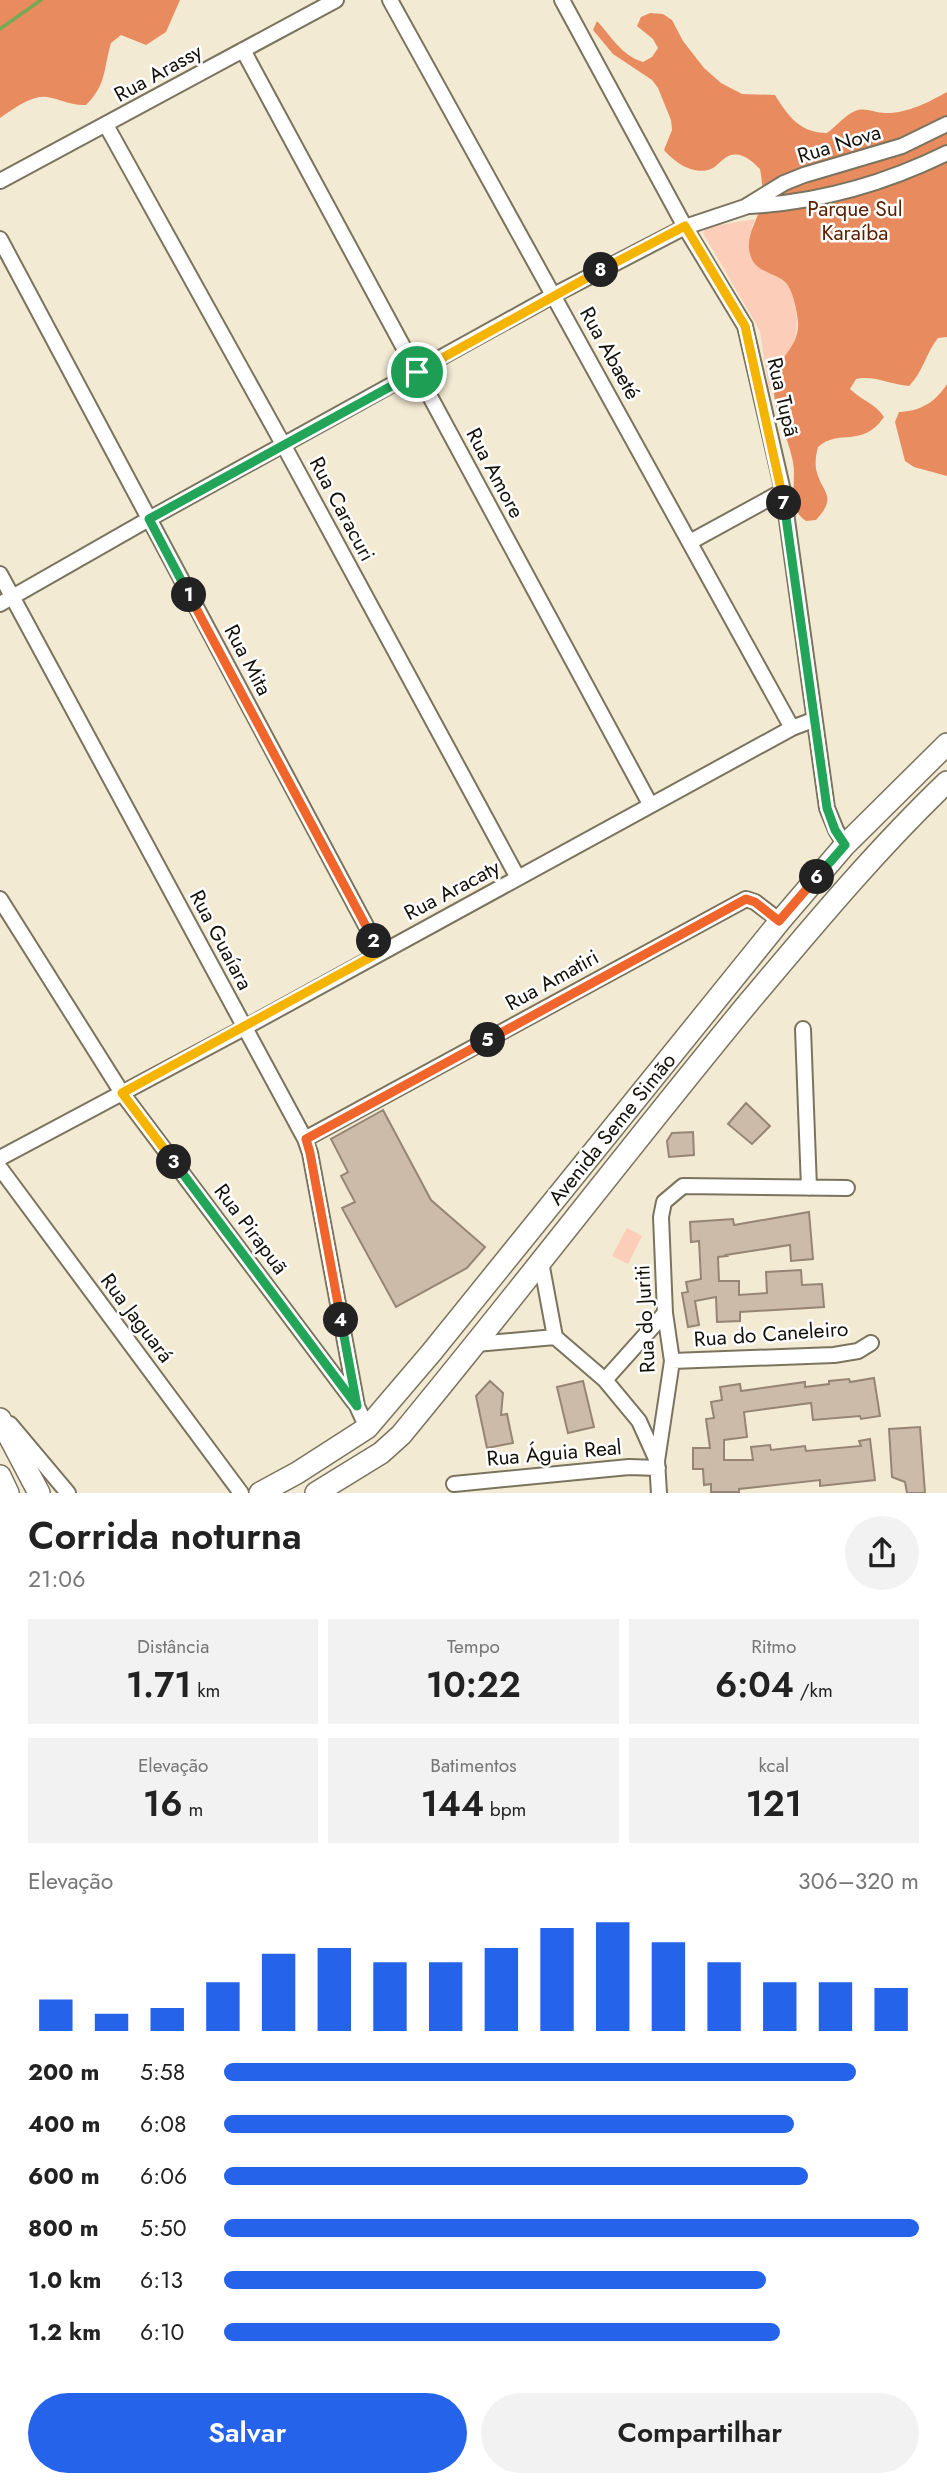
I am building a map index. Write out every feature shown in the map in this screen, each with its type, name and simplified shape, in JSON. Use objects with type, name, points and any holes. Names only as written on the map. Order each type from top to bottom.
[{"type":"main road","name":"Avenida Seme Simão","points":[[260,1493],[297,1473],[367,1428],[431,1353],[779,921],[845,845],[947,744]]},
{"type":"main road","name":"Avenida Seme Simão","points":[[321,1491],[381,1453],[401,1435],[687,1077],[844,888],[947,782]]},
{"type":"main road","points":[[628,1153],[642,1127],[643,1118],[632,1104]]},
{"type":"main road","points":[[422,1409],[412,1396],[414,1383],[431,1353]]},
{"type":"main road","points":[[0,1419],[39,1493]]},
{"type":"main road","points":[[0,1476],[8,1493]]},
{"type":"street","name":"Rua Arassy","points":[[0,181],[336,0]]},
{"type":"street","name":"Rua Abaeté","points":[[390,0],[792,728]]},
{"type":"street","name":"Rua Tupã","points":[[562,0],[685,226],[745,326],[783,491],[827,808],[835,830],[845,845]]},
{"type":"street","name":"Rua Amore","points":[[243,50],[650,804]]},
{"type":"street","name":"Rua Nova","points":[[745,207],[784,183],[902,146],[947,124]]},
{"type":"street","name":"Rua Caracuri","points":[[106,125],[518,878]]},
{"type":"street","name":"Rua Nova","points":[[6,601],[554,295],[685,226],[745,207],[795,203],[848,192],[905,173],[947,153]]},
{"type":"street","name":"Rua Mita","points":[[0,239],[380,952]]},
{"type":"street","points":[[690,542],[783,491]]},
{"type":"street","name":"Rua Guaíara","points":[[0,574],[6,601],[306,1139],[357,1406],[367,1428]]},
{"type":"street","name":"Rua Aracaty","points":[[0,1158],[244,1028],[650,804],[792,728],[813,720]]},
{"type":"street","name":"Rua Pirapuã","points":[[0,899],[122,1093],[357,1406]]},
{"type":"street","name":"Rua Amatiri","points":[[306,1139],[746,899],[755,902],[779,921]]},
{"type":"street","points":[[803,1029],[809,1188],[847,1188]]},
{"type":"street","name":"Rua Jaguará","points":[[0,1168],[241,1493]]},
{"type":"street","name":"Rua do Juriti","points":[[657,1465],[672,1361],[665,1313],[661,1217],[664,1202],[683,1186],[809,1188]]},
{"type":"street","points":[[541,1262],[555,1337],[605,1380],[639,1421],[657,1465],[659,1493]]},
{"type":"street","points":[[605,1380],[665,1313]]},
{"type":"street","points":[[476,1344],[555,1337]]},
{"type":"street","name":"Rua do Caneleiro","points":[[672,1361],[834,1355],[858,1350],[872,1343]]},
{"type":"street","points":[[0,1412],[68,1493]]},
{"type":"street","points":[[639,1421],[649,1423],[663,1420]]},
{"type":"street","name":"Rua Águia Real","points":[[454,1484],[657,1465]]},
{"type":"shaded area","points":[[755,219],[752,226],[757,266],[785,283],[792,295],[796,313],[793,345],[778,371],[774,389],[769,390],[760,331],[703,233],[707,227]]},
{"type":"shaded area","points":[[627,1228],[642,1236],[628,1264],[612,1256]]},
{"type":"green space","points":[[0,0],[180,0],[166,32],[146,45],[121,35],[111,43],[101,83],[86,105],[41,97],[22,104],[0,118]]},
{"type":"green space","name":"Parque Sul Karaíba","points":[[650,13],[663,14],[672,20],[683,41],[704,68],[721,83],[742,94],[775,95],[796,122],[809,130],[827,133],[845,117],[858,110],[901,112],[947,92],[947,337],[938,338],[909,386],[869,378],[856,379],[850,389],[884,417],[867,433],[834,439],[818,447],[816,469],[827,499],[823,512],[816,520],[806,521],[796,509],[793,462],[777,411],[774,390],[776,372],[798,331],[796,307],[785,282],[757,266],[749,250],[750,237],[762,202],[760,169],[747,158],[735,154],[713,168],[700,171],[674,160],[664,150],[672,130],[671,120],[658,88],[652,80],[613,54],[593,30],[597,21],[623,50],[643,62],[652,57],[658,48],[653,39],[637,26],[641,17]]},
{"type":"green space","points":[[947,384],[947,476],[914,467],[905,461],[895,422],[899,412],[926,405]]},
{"type":"building","points":[[746,1103],[770,1126],[752,1144],[728,1124]]},
{"type":"building","points":[[383,1110],[431,1200],[485,1247],[467,1268],[396,1307],[342,1208],[355,1202],[341,1176],[348,1172],[331,1139]]},
{"type":"building","points":[[693,1132],[694,1155],[669,1157],[667,1141],[672,1133]]},
{"type":"building","points":[[809,1212],[813,1259],[791,1261],[790,1245],[726,1255],[718,1257],[719,1281],[739,1281],[739,1295],[767,1293],[766,1272],[801,1270],[802,1285],[822,1284],[824,1307],[740,1312],[740,1321],[717,1322],[716,1297],[695,1301],[699,1325],[688,1327],[682,1293],[688,1292],[686,1282],[701,1279],[699,1241],[691,1242],[690,1222],[733,1219],[734,1225]]},
{"type":"building","points":[[874,1378],[880,1416],[813,1420],[811,1403],[744,1412],[747,1437],[724,1440],[724,1460],[753,1460],[751,1447],[770,1445],[771,1450],[805,1446],[806,1451],[861,1446],[859,1441],[870,1439],[875,1480],[820,1486],[820,1480],[739,1489],[739,1492],[711,1492],[711,1484],[704,1485],[703,1469],[693,1469],[693,1448],[710,1448],[706,1419],[714,1418],[711,1402],[722,1400],[720,1387],[740,1384],[741,1391],[805,1382],[805,1387],[829,1384],[829,1381],[849,1379],[850,1382]]},
{"type":"building","points":[[490,1381],[503,1393],[501,1415],[507,1414],[513,1443],[487,1448],[476,1396]]},
{"type":"building","points":[[583,1381],[594,1427],[568,1433],[557,1387]]},
{"type":"building","points":[[920,1427],[925,1493],[907,1493],[905,1482],[892,1477],[889,1429]]},
{"type":"waterway","points":[[0,29],[41,0]]},
{"type":"route","points":[[685,226],[745,326],[783,491],[827,808],[835,830],[845,845],[779,921],[755,902],[746,899],[306,1139],[357,1406],[122,1093],[380,952],[149,519],[417,372],[685,226]]}]
